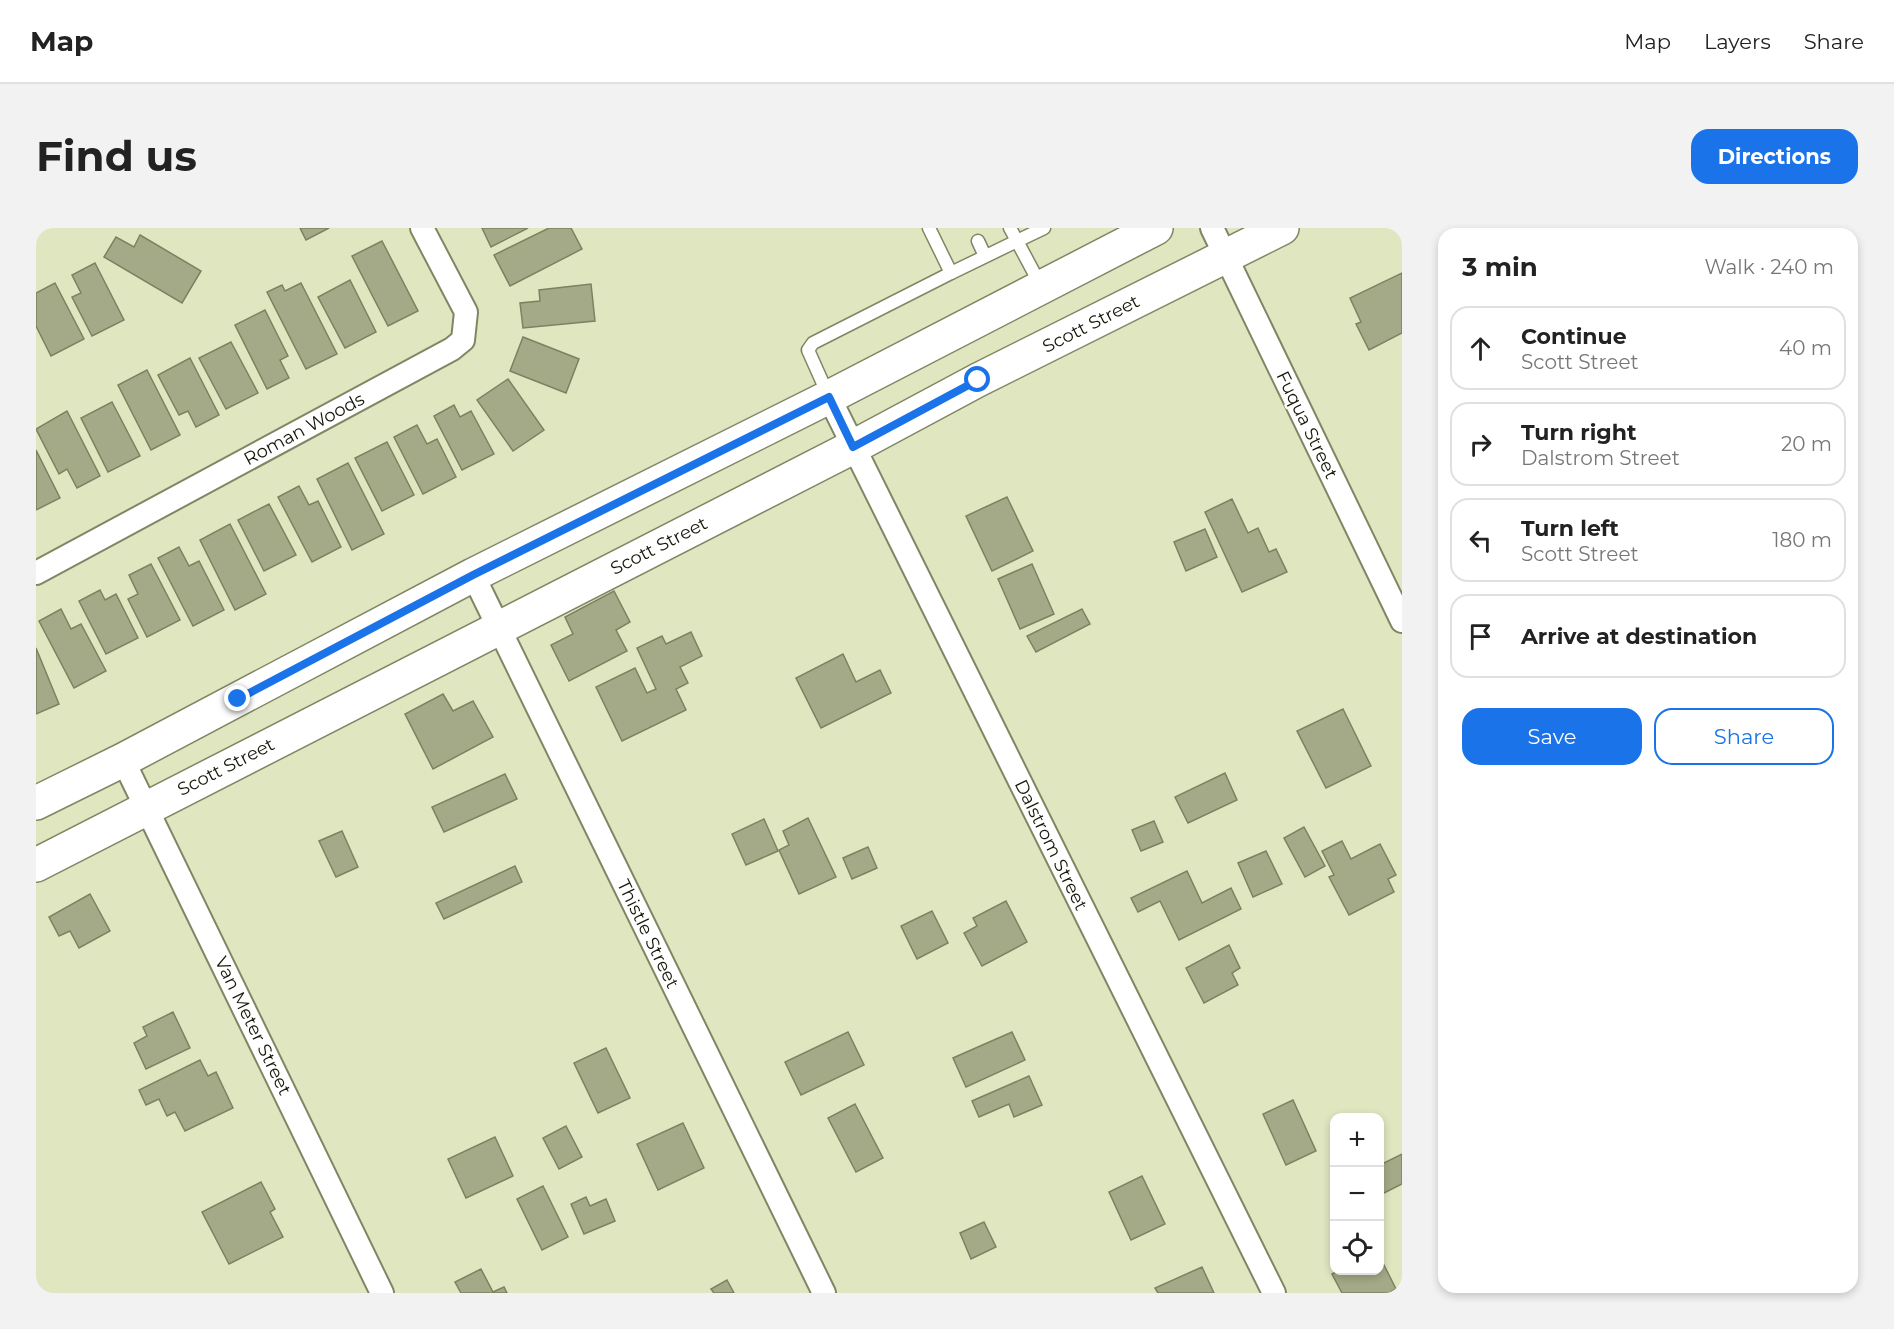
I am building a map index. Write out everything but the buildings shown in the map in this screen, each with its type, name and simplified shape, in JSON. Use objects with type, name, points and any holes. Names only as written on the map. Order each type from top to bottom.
[{"type":"main road","points":[[36,803],[123,760],[473,575],[829,397],[1156,228]]},
{"type":"main road","name":"Scott Street","points":[[36,865],[853,447],[978,380],[1219,242],[1282,228]]},
{"type":"street","name":"Roman Woods","points":[[36,573],[452,349],[463,340],[466,312],[422,228]]},
{"type":"street","name":"Fuqua Street","points":[[1219,242],[1402,621]]},
{"type":"street","name":"Dalstrom Street","points":[[829,397],[1274,1293]]},
{"type":"street","name":"Thistle Street","points":[[473,575],[824,1293]]},
{"type":"street","name":"Van Meter Street","points":[[123,760],[382,1293]]},
{"type":"lane","points":[[929,228],[951,273]]},
{"type":"lane","points":[[1010,228],[1041,287]]},
{"type":"lane","points":[[829,397],[808,350],[813,343],[1043,228]]},
{"type":"lane","points":[[978,241],[985,256]]},
{"type":"route","points":[[238,699],[473,575],[829,397],[853,447],[978,380]]}]
